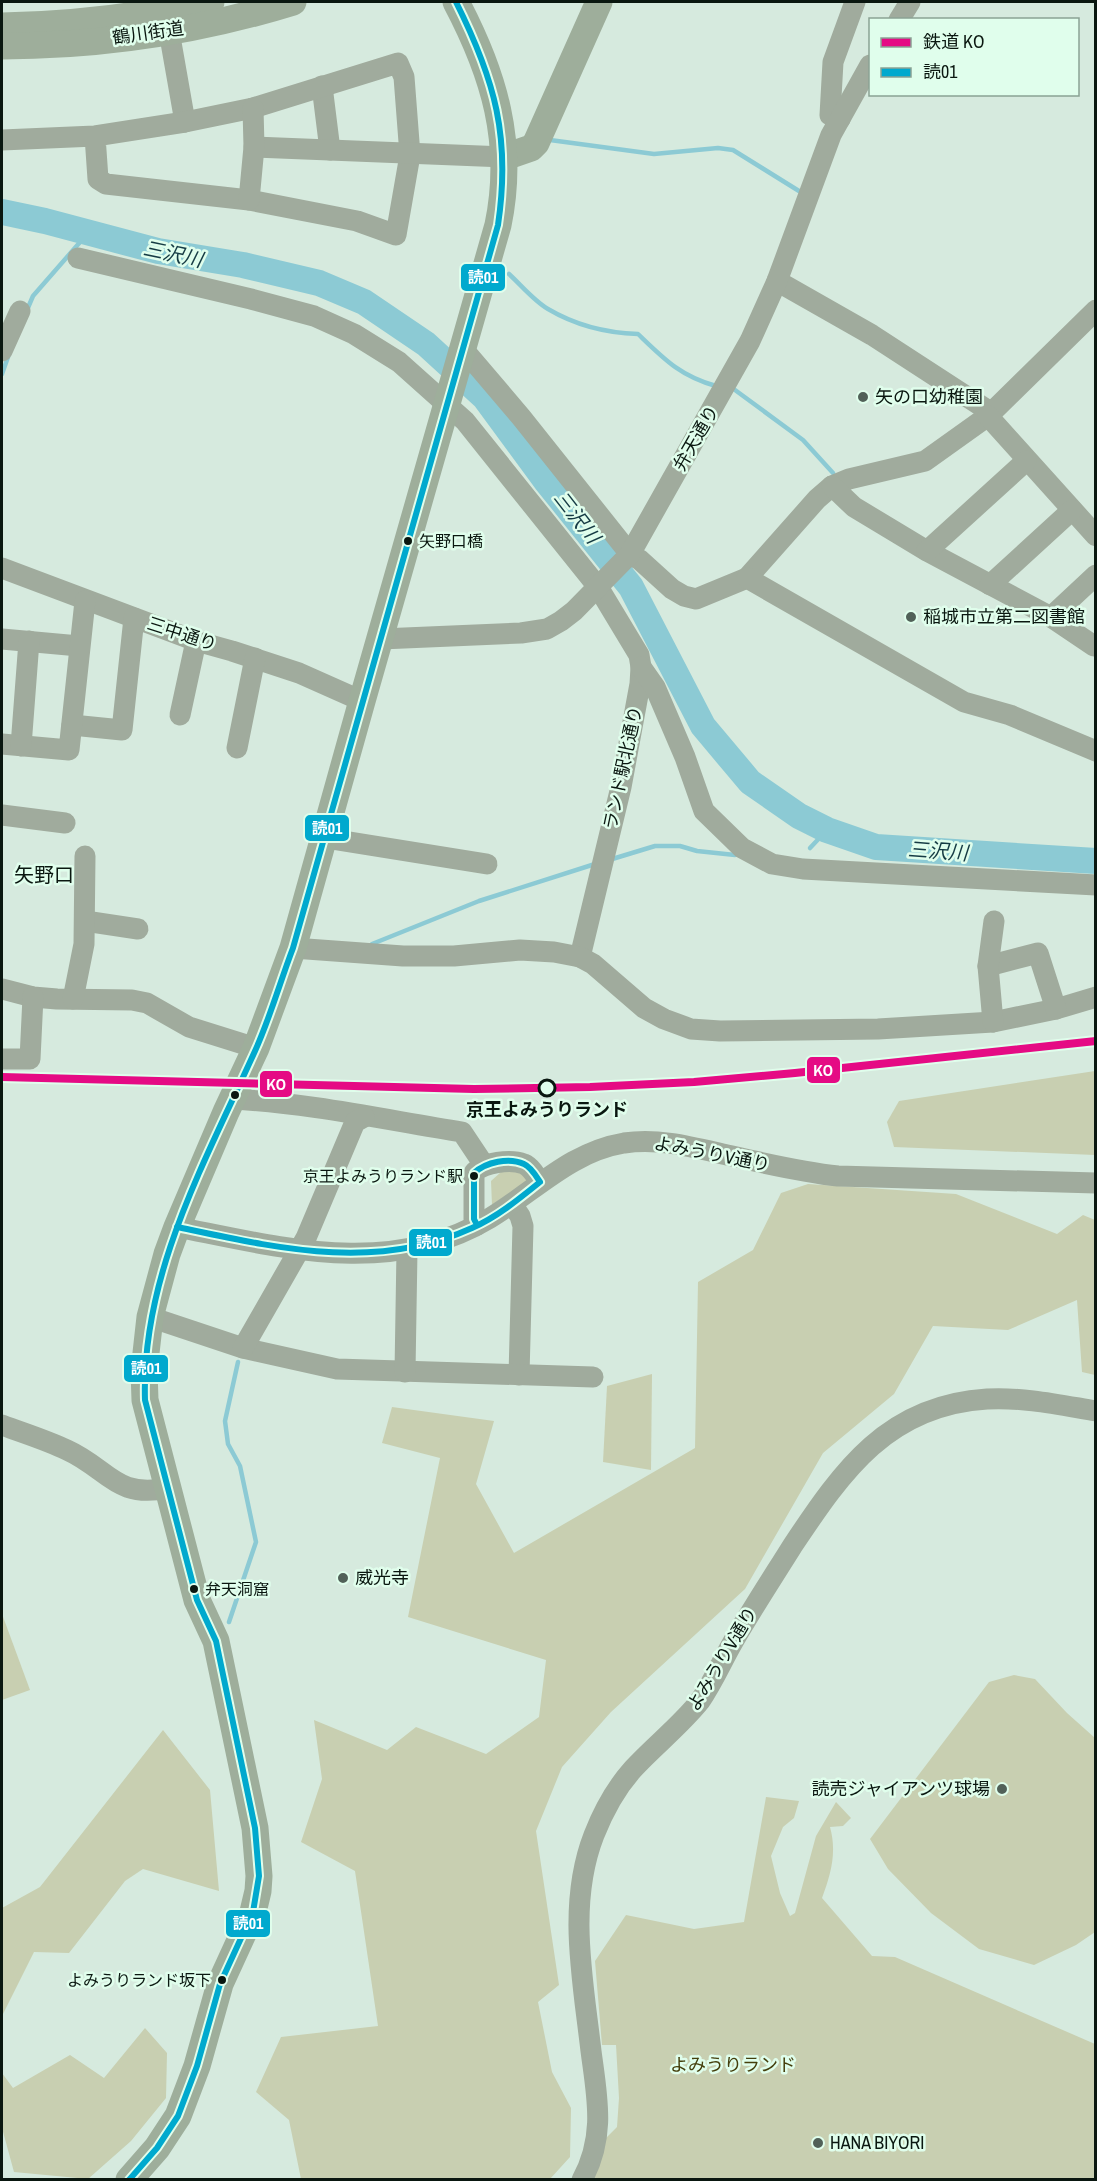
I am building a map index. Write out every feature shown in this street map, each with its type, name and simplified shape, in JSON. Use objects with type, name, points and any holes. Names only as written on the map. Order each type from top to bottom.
[{"type":"main road","name":"鶴川街道","points":[[2,46],[63,44],[211,2]]},
{"type":"main road","name":"鶴川街道","points":[[2,26],[165,15],[248,15],[292,2]]},
{"type":"main road","points":[[129,2180],[157,2148],[178,2116],[197,2066],[220,1984],[253,1912],[259,1876],[255,1828],[216,1641],[197,1600],[144,1393],[145,1353],[150,1317],[167,1254],[177,1227],[256,1048],[293,948],[362,700],[450,400],[502,209],[505,157],[494,89],[478,47],[456,2]]},
{"type":"main road","points":[[505,157],[531,148],[536,142],[599,2]]},
{"type":"street","points":[[840,119],[830,115],[833,62],[855,2]]},
{"type":"street","points":[[900,18],[910,2]]},
{"type":"street","points":[[165,15],[185,122]]},
{"type":"street","points":[[2,140],[94,136],[185,122],[253,108],[398,63],[404,77],[411,154],[396,235],[357,221],[249,200],[106,184],[98,179],[94,136]]},
{"type":"street","name":"弁天通り","points":[[381,639],[521,633],[546,629],[561,621],[630,554],[750,341],[777,281],[831,135],[869,67]]},
{"type":"street","points":[[322,86],[330,150]]},
{"type":"street","points":[[249,200],[254,147],[253,108]]},
{"type":"street","points":[[254,147],[505,157]]},
{"type":"street","points":[[78,258],[314,316],[354,334],[399,362],[450,400],[598,587],[634,646],[642,667],[655,687],[685,757],[704,811],[742,849],[772,864],[803,869],[1095,885]]},
{"type":"street","points":[[777,281],[872,335],[990,414],[1026,461],[1095,536]]},
{"type":"street","points":[[463,352],[521,417],[630,554],[672,589],[684,596],[696,599],[747,578],[817,499],[832,486],[849,479],[925,460],[990,414],[1087,332],[1095,310]]},
{"type":"street","points":[[2,346],[20,311]]},
{"type":"street","points":[[927,551],[1026,461]]},
{"type":"street","points":[[832,486],[854,507],[927,551],[1051,616],[1094,646]]},
{"type":"street","points":[[990,585],[1072,510]]},
{"type":"street","name":"三中通り","points":[[2,568],[195,642],[255,658],[299,673],[362,700]]},
{"type":"street","points":[[1051,616],[1095,575]]},
{"type":"street","points":[[747,578],[964,702],[1010,715],[1095,751]]},
{"type":"street","points":[[29,641],[11,745],[69,750],[85,601]]},
{"type":"street","points":[[72,726],[122,730],[134,618]]},
{"type":"street","points":[[2,639],[79,646]]},
{"type":"street","points":[[180,715],[195,642]]},
{"type":"street","points":[[237,748],[255,658]]},
{"type":"street","name":"ランド駅北通り","points":[[580,957],[621,787],[642,667]]},
{"type":"street","points":[[2,815],[65,823]]},
{"type":"street","points":[[325,838],[487,864]]},
{"type":"street","points":[[73,999],[84,944],[86,856]]},
{"type":"street","points":[[85,921],[138,929]]},
{"type":"street","points":[[993,1022],[988,966],[994,921]]},
{"type":"street","points":[[293,948],[426,957],[539,950],[580,957],[593,964],[644,1008],[664,1019],[691,1029],[720,1031],[878,1029],[993,1022],[1056,1009],[1095,997]]},
{"type":"street","points":[[988,966],[1038,953],[1056,1009]]},
{"type":"street","points":[[2,989],[33,997],[147,1003],[189,1027],[256,1048]]},
{"type":"street","points":[[2,1059],[30,1059],[33,997]]},
{"type":"street","points":[[232,1099],[298,1104],[462,1132],[484,1165]]},
{"type":"street","points":[[243,1348],[311,1226],[356,1122],[364,1117]]},
{"type":"street","name":"よみうりV通り","points":[[177,1227],[298,1251],[351,1255],[406,1250],[450,1238],[477,1225],[512,1204],[540,1182],[585,1155],[621,1144],[642,1141],[685,1145],[806,1173],[838,1176],[1095,1183]]},
{"type":"street","points":[[477,1225],[474,1219],[474,1173],[478,1168],[495,1163],[522,1163],[540,1182]]},
{"type":"street","points":[[512,1204],[523,1226],[519,1375]]},
{"type":"street","points":[[405,1372],[406,1250]]},
{"type":"street","points":[[150,1317],[243,1348],[337,1369],[593,1377]]},
{"type":"street","name":"よみうりV通り","points":[[582,2180],[596,2144],[599,2119],[582,1979],[578,1922],[579,1898],[586,1858],[597,1828],[613,1797],[637,1765],[700,1701],[755,1604],[802,1531],[834,1485],[867,1449],[888,1433],[924,1413],[969,1401],[1003,1398],[1095,1411]]},
{"type":"street","points":[[2,1425],[67,1450],[131,1490],[152,1491],[168,1488]]},
{"type":"green space","points":[[1095,1071],[1095,1155],[894,1147],[887,1122],[899,1101]]},
{"type":"green space","points":[[501,1172],[522,1172],[529,1180],[492,1205],[491,1181]]},
{"type":"green space","points":[[808,1184],[956,1194],[1057,1234],[1083,1215],[1095,1220],[1095,1375],[1082,1372],[1077,1300],[1008,1330],[933,1326],[894,1394],[823,1453],[745,1589],[611,1712],[562,1767],[536,1831],[559,1985],[538,2002],[552,2072],[571,2108],[570,2157],[550,2179],[301,2179],[289,2120],[256,2092],[281,2037],[378,2026],[355,1871],[301,1842],[322,1779],[314,1720],[387,1750],[416,1727],[486,1754],[539,1717],[546,1660],[408,1617],[440,1458],[382,1443],[392,1407],[494,1421],[476,1484],[514,1553],[695,1448],[698,1282],[753,1250],[781,1193]]},
{"type":"green space","points":[[652,1374],[651,1470],[603,1462],[607,1386]]},
{"type":"green space","points":[[2,1614],[30,1690],[2,1700]]},
{"type":"green space","name":"読売ジャイアンツ球場","points":[[1014,1675],[1035,1679],[1067,1713],[1095,1738],[1095,1932],[1076,1945],[1034,1965],[979,1949],[931,1913],[888,1869],[870,1839],[989,1682]]},
{"type":"green space","points":[[163,1730],[210,1790],[219,1891],[143,1869],[125,1881],[69,1953],[34,1952],[2,2016],[2,1908],[40,1887]]},
{"type":"green space","name":"よみうりランド","points":[[766,1797],[799,1801],[794,1818],[783,1827],[771,1856],[780,1893],[790,1916],[795,1913],[816,1836],[836,1802],[851,1818],[843,1826],[830,1827],[833,1845],[832,1863],[822,1898],[872,1956],[895,1957],[1095,2044],[1095,2179],[582,2180],[606,2138],[617,2127],[619,2098],[616,2045],[602,2045],[595,1961],[626,1915],[694,1929],[744,1922]]},
{"type":"green space","points":[[145,2028],[167,2053],[166,2098],[131,2141],[88,2179],[14,2172],[2,2128],[2,2073],[13,2088],[70,2055],[104,2078]]},
{"type":"waterway","points":[[550,140],[654,154],[718,148],[733,150],[799,191]]},
{"type":"waterway","name":"三沢川","points":[[2,212],[158,251],[243,265],[319,283],[364,302],[426,344],[485,398],[546,481],[631,587],[703,726],[750,782],[799,816],[827,830],[876,847],[1096,861]]},
{"type":"waterway","points":[[27,310],[33,296],[88,233]]},
{"type":"waterway","points":[[509,274],[538,302],[558,315],[592,327],[638,334],[682,372],[716,386]]},
{"type":"waterway","points":[[2,374],[8,357]]},
{"type":"waterway","points":[[735,390],[803,440],[833,473]]},
{"type":"waterway","points":[[810,848],[827,830]]},
{"type":"waterway","points":[[609,860],[655,846],[680,846],[697,851],[735,855]]},
{"type":"waterway","points":[[372,944],[479,901],[595,864]]},
{"type":"waterway","points":[[229,1622],[256,1542],[240,1466],[228,1444],[225,1421],[238,1362]]},
{"type":"rail line","name":"KO","points":[[2,1077],[474,1089],[590,1087],[694,1082],[795,1073],[1096,1041]]},
{"type":"transit line","name":"読01","points":[[129,2180],[157,2148],[178,2116],[197,2066],[220,1984],[253,1912],[259,1876],[255,1828],[216,1641],[197,1600],[145,1400],[147,1354],[153,1308],[180,1220],[260,1038],[293,948],[498,225],[502,194],[502,164],[501,137],[496,110],[481,58],[456,2]]},
{"type":"transit line","name":"読01","points":[[177,1227],[252,1242],[326,1252],[362,1253],[399,1249],[436,1241],[472,1228],[499,1213],[540,1182],[529,1167],[518,1162],[505,1161],[485,1166],[474,1173],[474,1219],[477,1225]]},
{"type":"place","name":"矢の口幼稚園","points":[[863,397]]},
{"type":"place","name":"矢野口橋","points":[[408,541]]},
{"type":"place","name":"稲城市立第二図書館","points":[[911,617]]},
{"type":"place","name":"京王よみうりランド","points":[[547,1088]]},
{"type":"place","name":"京王よみうりランド駅","points":[[474,1176]]},
{"type":"place","name":"威光寺","points":[[343,1578]]},
{"type":"place","name":"弁天洞窟","points":[[194,1589]]},
{"type":"place","name":"読売ジャイアンツ球場","points":[[1002,1789]]},
{"type":"place","name":"よみうりランド坂下","points":[[222,1980]]},
{"type":"place","name":"HANA BIYORI","points":[[818,2143]]},
{"type":"district","name":"矢野口","points":[[44,875]]}]
